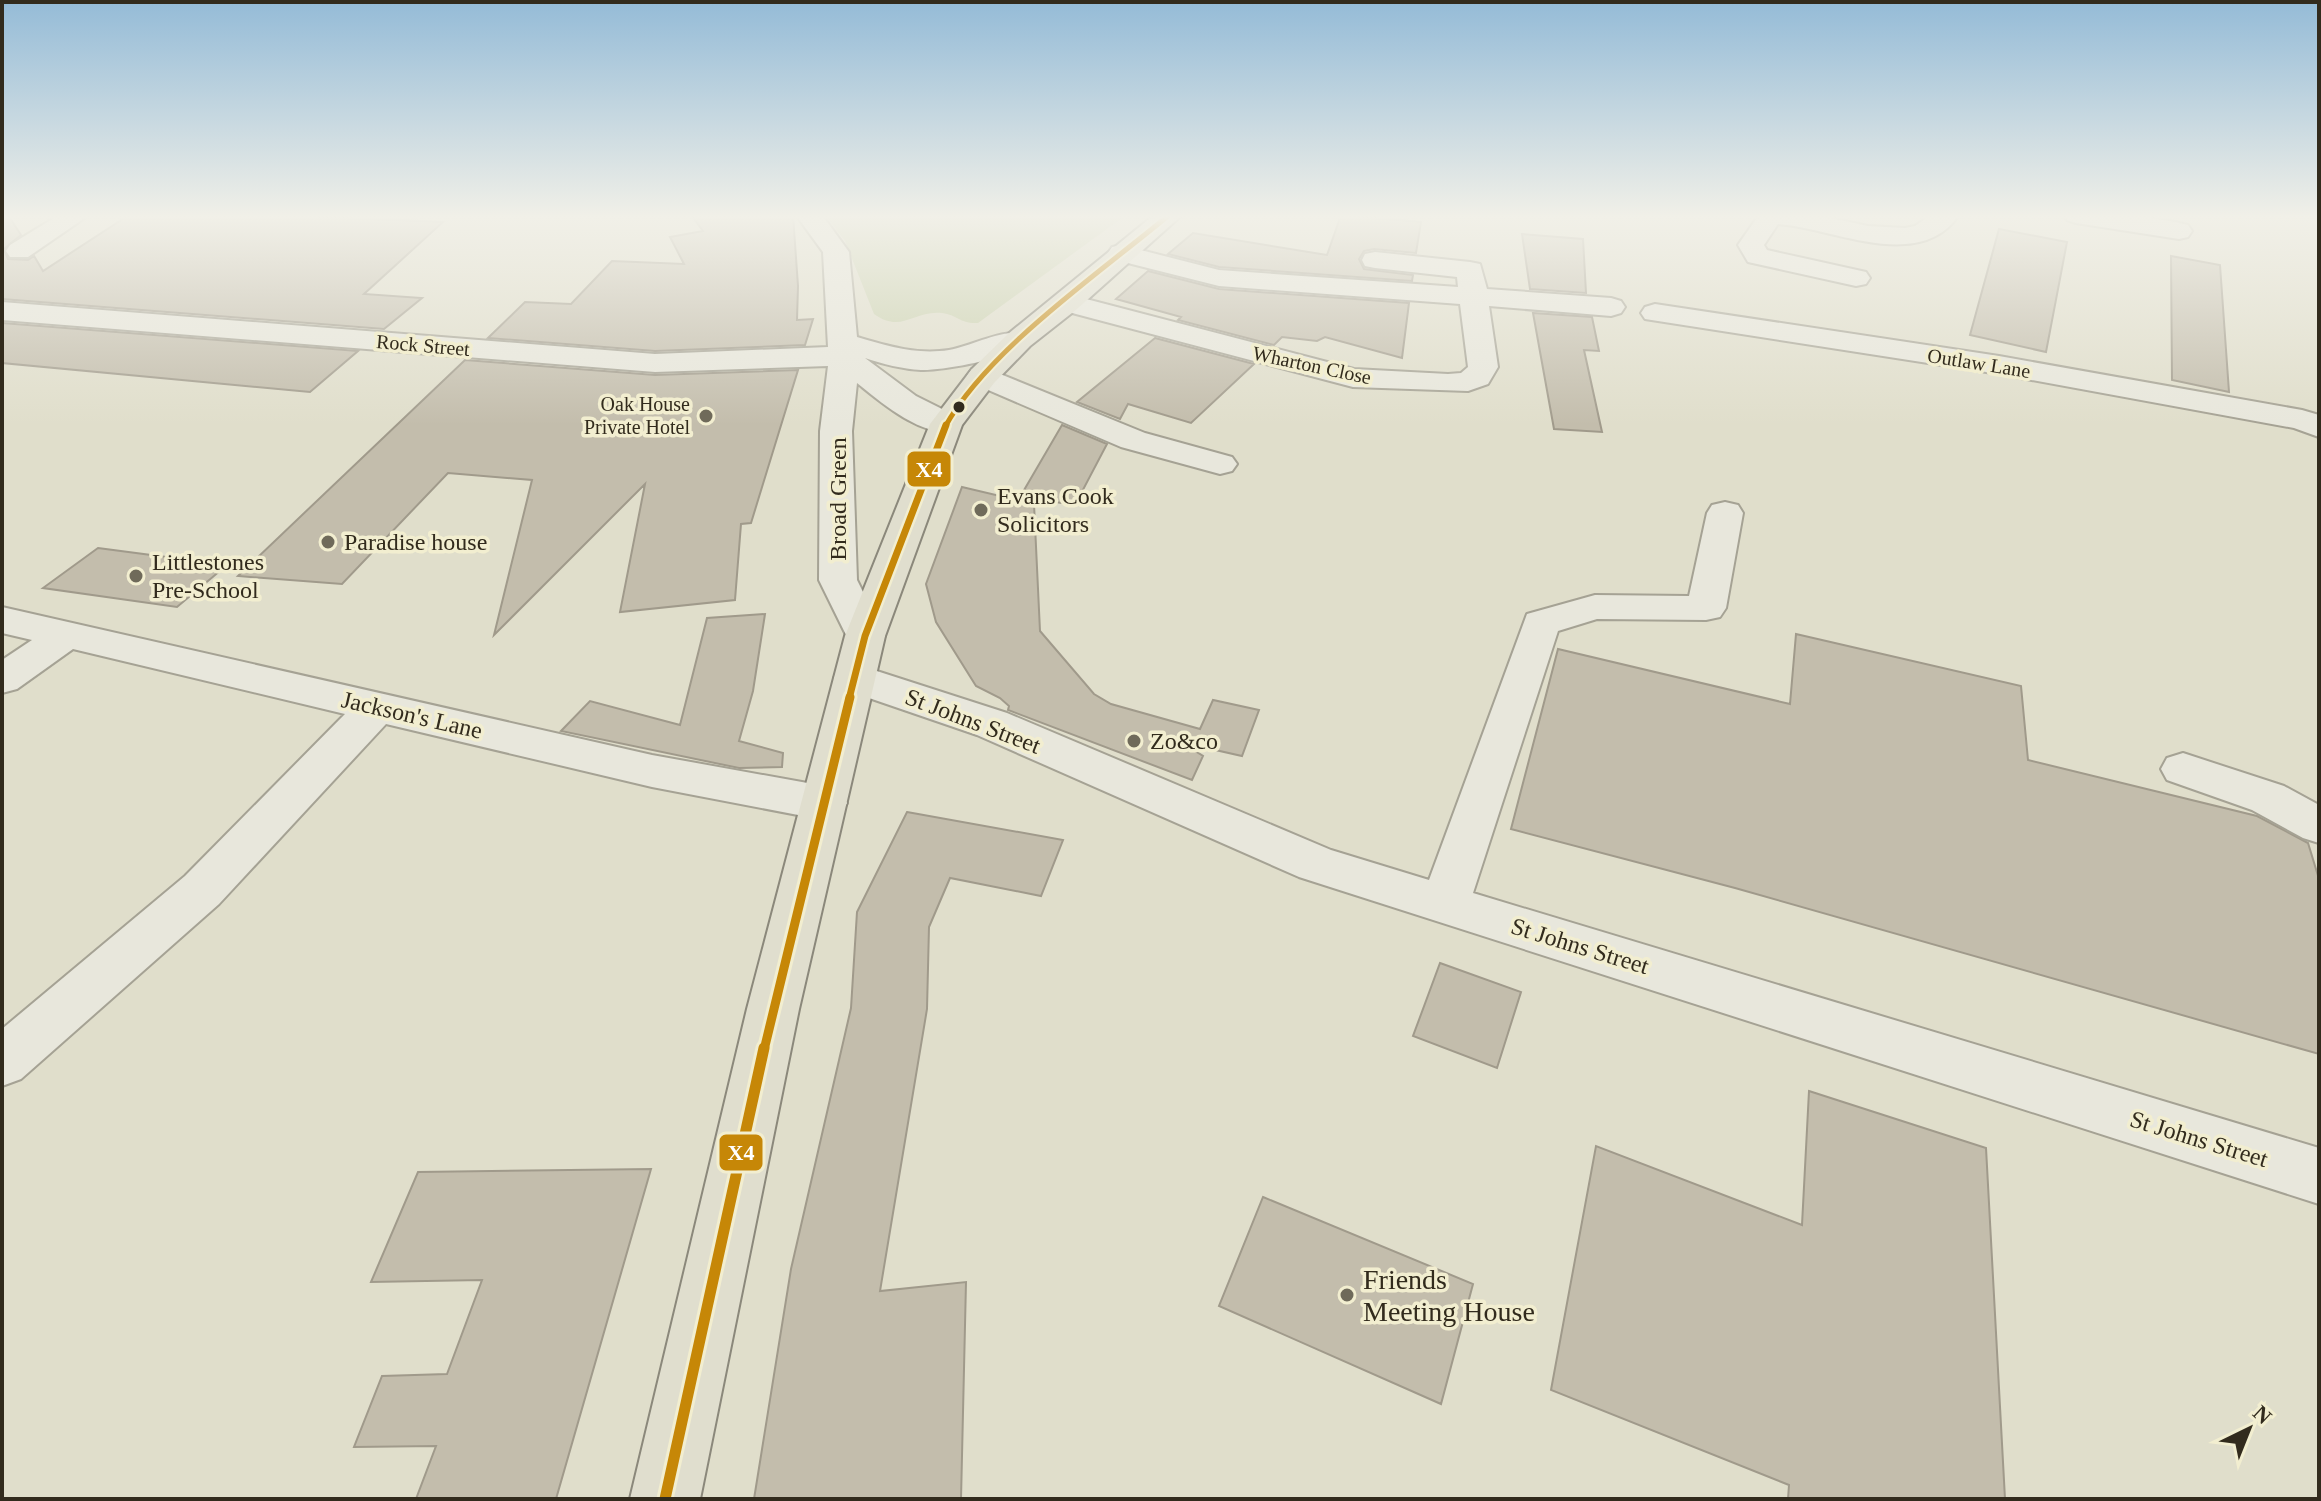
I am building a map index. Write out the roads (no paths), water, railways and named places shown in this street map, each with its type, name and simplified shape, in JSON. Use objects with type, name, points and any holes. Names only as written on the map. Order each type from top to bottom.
[{"type":"main road","points":[[665,1499],[773,1009],[860,657],[946,424],[983,376],[1019,340],[1086,285]]},
{"type":"street","name":"Broad Green","points":[[839,285],[844,349],[836,431],[838,580],[860,657]]},
{"type":"street","points":[[1298,285],[1331,288],[1400,285]]},
{"type":"street","name":"Wharton Close","points":[[1067,303],[1353,378],[1448,383],[1468,382],[1477,377],[1483,367],[1471,285]]},
{"type":"street","points":[[1488,285],[1611,307]]},
{"type":"street","name":"Rock Street","points":[[2,311],[655,363],[844,349]]},
{"type":"street","name":"Outlaw Lane","points":[[1655,313],[1999,365],[2310,423]]},
{"type":"street","points":[[844,349],[924,361],[969,354],[1019,340]]},
{"type":"street","points":[[844,349],[875,383],[921,414],[946,424]]},
{"type":"street","points":[[983,376],[1133,440],[1220,464]]},
{"type":"street","points":[[1445,904],[1541,623],[1595,607],[1706,608],[1725,513]]},
{"type":"street","name":"Jackson's Lane","points":[[2,620],[652,771],[824,803]]},
{"type":"street","points":[[2,679],[67,635]]},
{"type":"street","name":"St Johns Street","points":[[860,657],[992,724],[1316,864],[2319,1176]]},
{"type":"street","points":[[2,1062],[202,890],[377,707]]},
{"type":"street","points":[[2183,769],[2268,798],[2319,826]]},
{"type":"place","name":"Oak House Private Hotel","points":[[706,416]]},
{"type":"place","name":"Evans Cook Solicitors","points":[[981,510]]},
{"type":"place","name":"Paradise house","points":[[328,542]]},
{"type":"place","name":"Littlestones Pre-School","points":[[136,576]]},
{"type":"place","name":"Zo&co","points":[[1134,741]]},
{"type":"place","name":"Friends Meeting House","points":[[1347,1295]]}]
